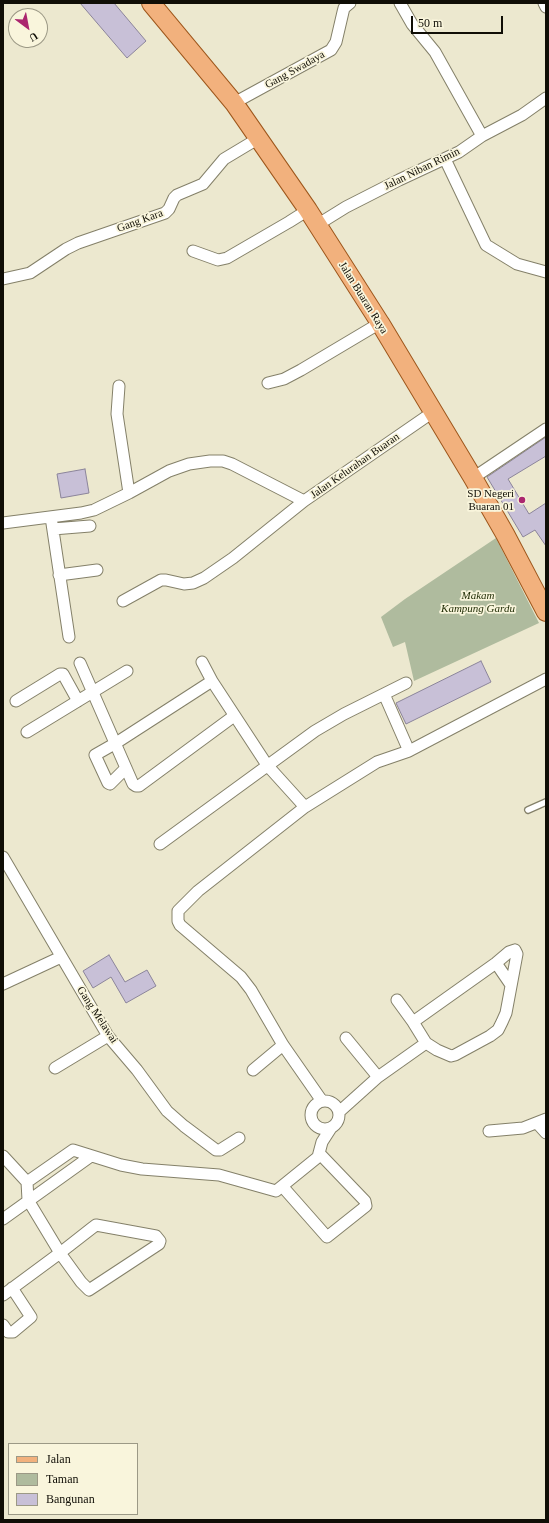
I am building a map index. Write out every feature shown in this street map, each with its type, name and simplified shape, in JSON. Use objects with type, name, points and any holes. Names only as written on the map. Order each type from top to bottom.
[{"type":"main road","name":"Jalan Buaran Raya","points":[[151,3],[234,103],[308,210],[380,323],[473,478],[505,534],[546,612]]},
{"type":"street","name":"Gang Swadaya","points":[[234,103],[330,50],[336,42],[344,8],[350,3]]},
{"type":"street","points":[[400,3],[412,24],[435,52],[482,136]]},
{"type":"street","name":"Jalan Niban Rimin","points":[[317,225],[346,207],[459,152],[482,136],[522,115],[546,98]]},
{"type":"street","name":"Gang Kara","points":[[3,279],[30,273],[66,249],[78,243],[165,214],[177,195],[203,184],[224,159],[258,138]]},
{"type":"street","points":[[445,159],[486,245],[517,264],[546,272]]},
{"type":"street","points":[[193,251],[218,260],[227,258],[308,210]]},
{"type":"street","points":[[268,384],[284,379],[301,370],[380,323]]},
{"type":"street","points":[[119,386],[117,414],[129,493]]},
{"type":"street","name":"Jalan Kelurahan Buaran","points":[[3,523],[94,510],[169,471],[189,464],[210,461],[223,461],[239,467],[304,501],[433,412]]},
{"type":"street","points":[[473,478],[546,429]]},
{"type":"street","points":[[123,601],[161,580],[184,584],[193,583],[204,578],[233,558],[304,501]]},
{"type":"street","points":[[51,517],[69,638]]},
{"type":"street","points":[[53,530],[90,526]]},
{"type":"street","points":[[60,575],[97,570]]},
{"type":"street","points":[[202,662],[234,716],[267,765],[305,807]]},
{"type":"street","points":[[80,663],[133,784],[136,786],[139,786],[234,716]]},
{"type":"street","points":[[27,732],[127,671]]},
{"type":"street","points":[[16,701],[60,674],[63,674],[78,701]]},
{"type":"street","points":[[322,1101],[283,1045],[251,990],[241,978],[180,925],[177,917],[178,911],[198,891],[305,807],[377,762],[409,751],[546,679]]},
{"type":"street","points":[[126,768],[110,784],[108,783],[95,755],[212,681]]},
{"type":"street","points":[[160,844],[315,731],[344,714],[406,683]]},
{"type":"street","points":[[384,694],[409,751]]},
{"type":"street","name":"Gang Melawai","points":[[3,857],[108,1036],[137,1070],[167,1111],[209,1146],[218,1150],[239,1138]]},
{"type":"street","points":[[397,1000],[426,1043],[451,1056],[459,1053],[490,1036],[502,1022],[512,985],[515,950],[509,952],[496,963],[413,1022]]},
{"type":"street","points":[[3,984],[61,957]]},
{"type":"street","points":[[496,963],[512,985]]},
{"type":"street","points":[[56,1068],[108,1036]]},
{"type":"street","points":[[346,1038],[378,1077]]},
{"type":"street","points":[[28,1182],[70,1150],[76,1150],[91,1156],[130,1167],[219,1175],[276,1191],[318,1157],[322,1142],[331,1128],[338,1122],[339,1112],[378,1077],[426,1043]]},
{"type":"street","points":[[253,1070],[283,1045]]},
{"type":"street","points":[[331,1128],[326,1130],[316,1127],[311,1119],[312,1109],[315,1105],[322,1101],[329,1101],[339,1112]]},
{"type":"street","points":[[489,1131],[523,1128],[541,1121],[546,1133]]},
{"type":"street","points":[[282,1186],[327,1237],[366,1206],[365,1201],[319,1153]]},
{"type":"street","points":[[3,1156],[28,1182],[28,1200],[60,1253],[81,1282],[89,1290],[159,1244],[160,1241],[156,1236],[96,1225],[60,1253],[3,1295]]},
{"type":"street","points":[[3,1220],[28,1200],[91,1156]]},
{"type":"street","points":[[3,1325],[8,1332],[13,1332],[31,1317],[12,1288]]},
{"type":"lane","points":[[528,810],[546,802]]},
{"type":"green space","name":"Makam Kampung Gardu","points":[[496,538],[539,623],[414,681],[405,642],[393,647],[381,617],[405,599]]},
{"type":"building","points":[[80,3],[114,3],[146,41],[127,58]]},
{"type":"building","points":[[546,437],[546,456],[508,479],[529,514],[546,503],[546,546],[535,530],[523,537],[487,477]]},
{"type":"building","points":[[85,469],[89,493],[61,498],[57,474]]},
{"type":"building","points":[[481,661],[491,682],[406,724],[396,703]]},
{"type":"building","points":[[109,955],[125,982],[147,970],[156,986],[126,1003],[111,977],[93,988],[83,971]]},
{"type":"place","name":"SD Negeri Buaran 01","points":[[522,500]]}]
